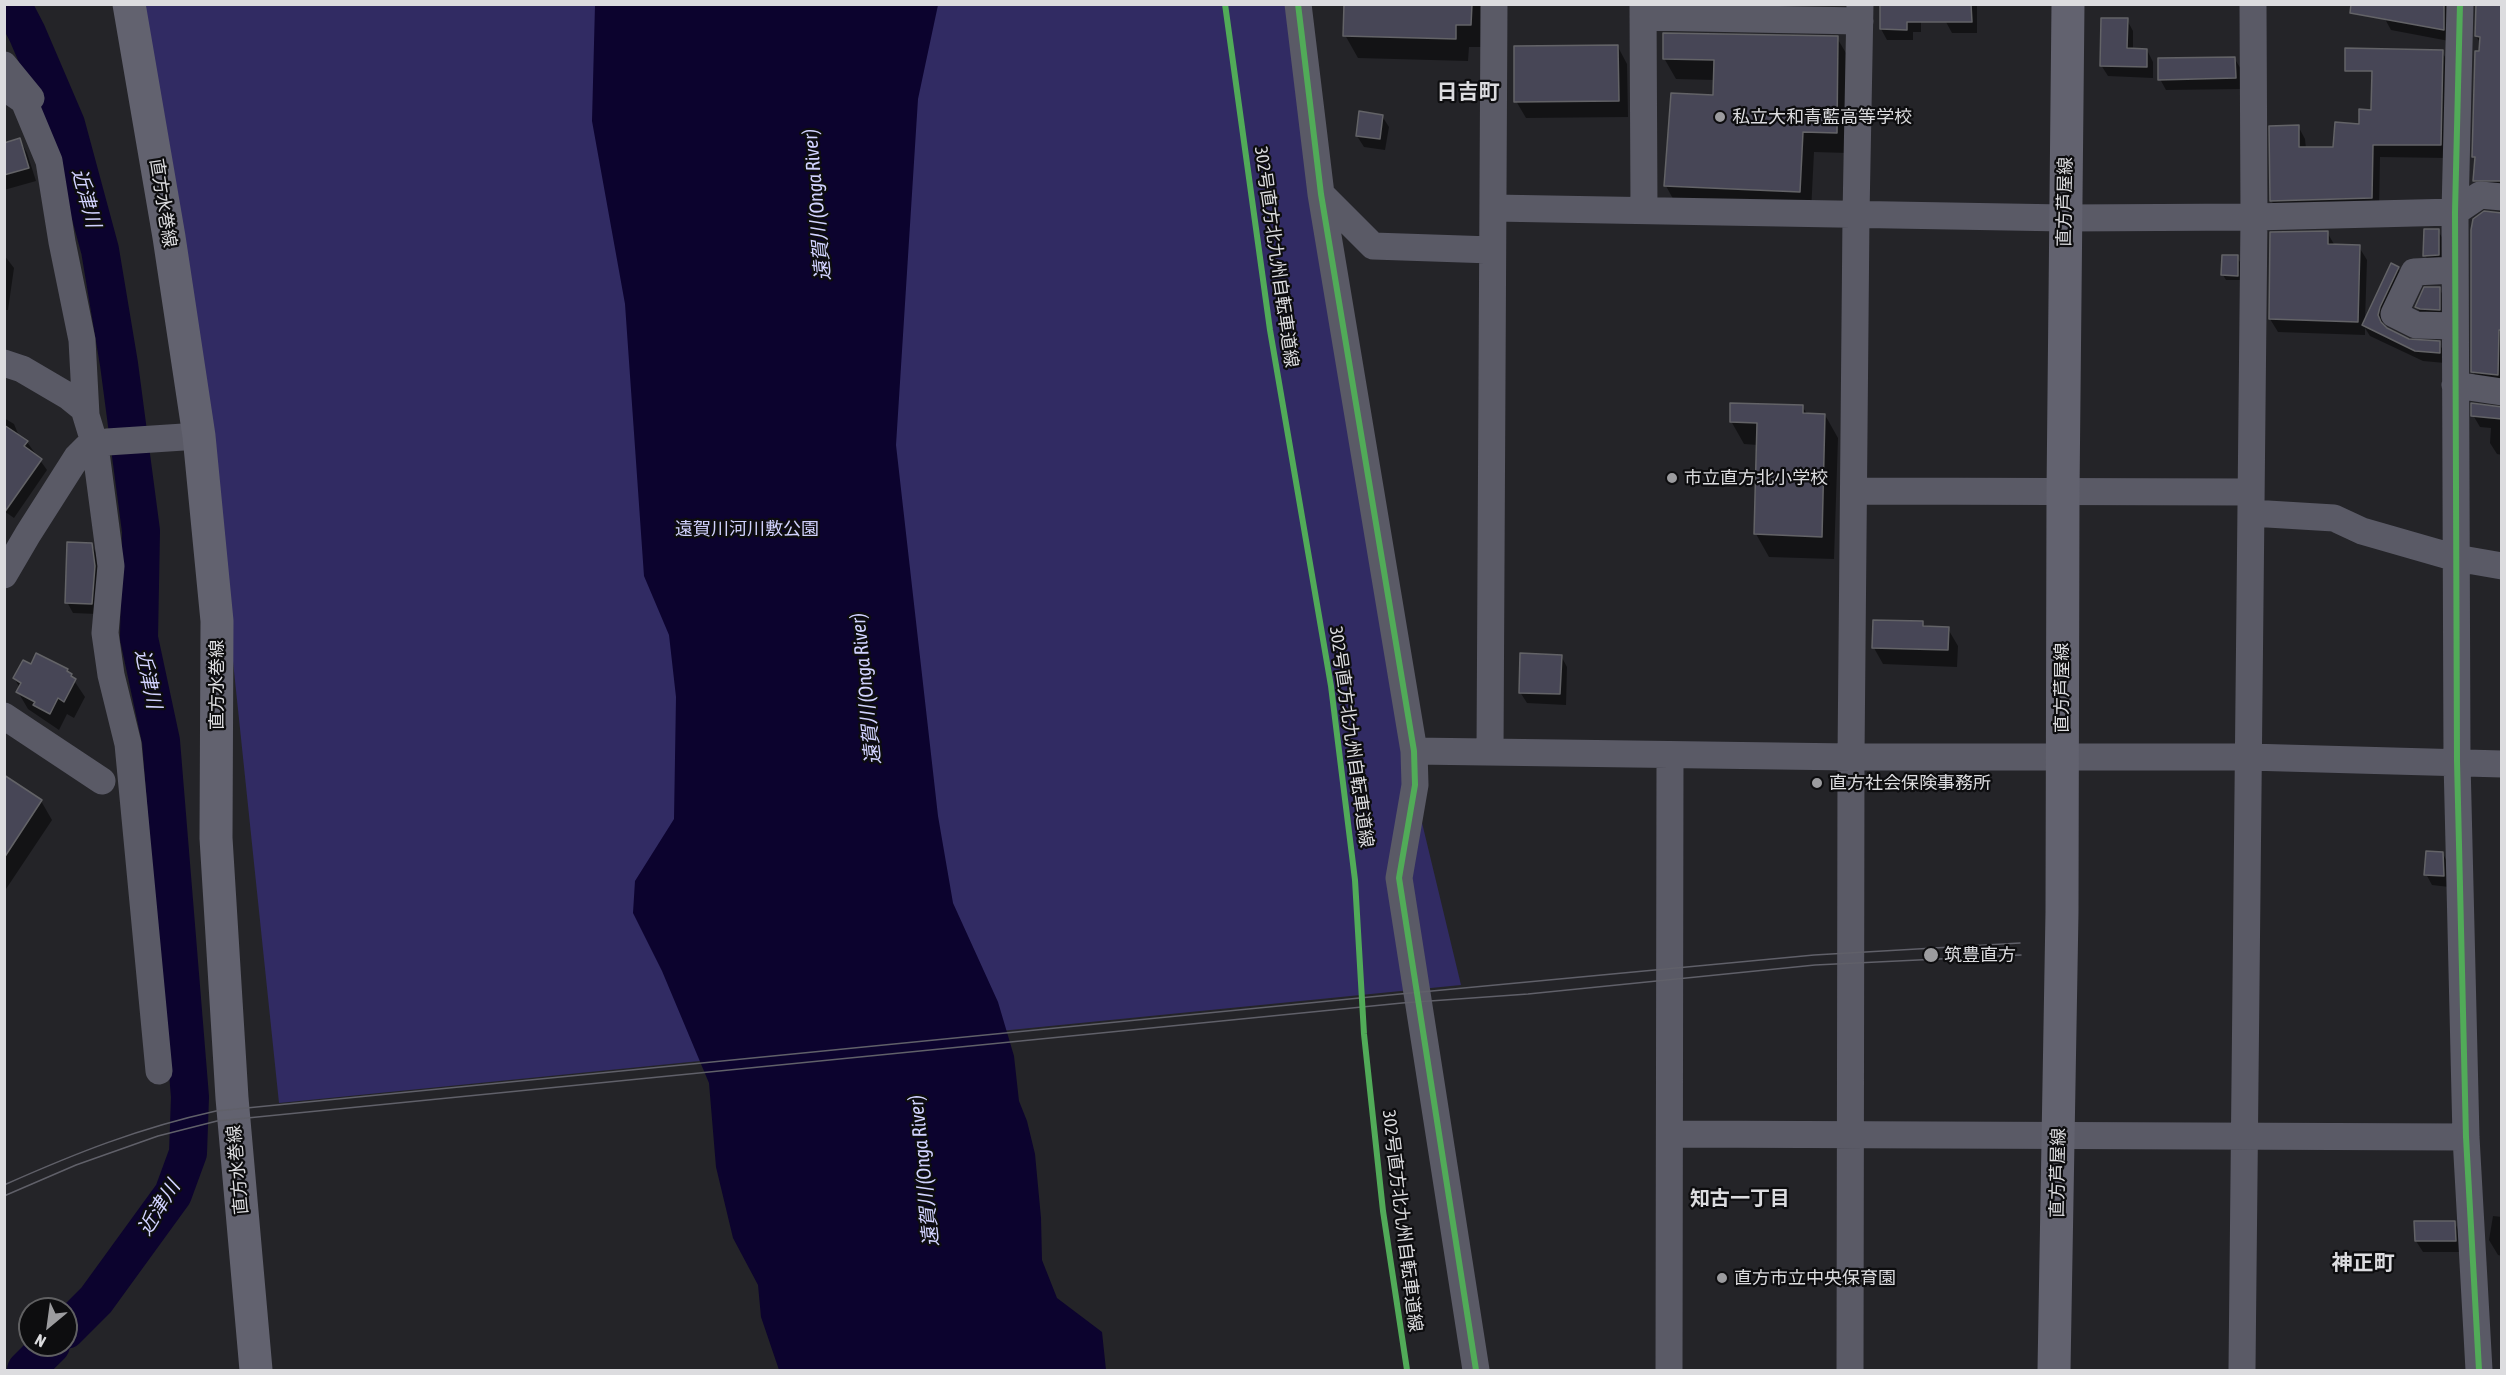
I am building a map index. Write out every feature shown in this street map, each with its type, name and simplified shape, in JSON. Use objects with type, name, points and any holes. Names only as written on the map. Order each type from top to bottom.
[{"type":"main road","name":"直方水巻線","points":[[129,4],[167,226],[199,436],[217,621],[216,838],[232,1098],[256,1371]]},
{"type":"main road","name":"直方芦屋線","points":[[2054,1371],[2059,1135],[2068,4]]},
{"type":"street","points":[[1298,4],[1322,194],[1414,751],[1415,785],[1399,878],[1476,1371]]},
{"type":"street","points":[[1490,751],[1494,4]]},
{"type":"street","points":[[2242,1371],[2254,217],[2253,4]]},
{"type":"street","points":[[2460,4],[2454,212],[2457,761],[2466,1137],[2479,1371]]},
{"type":"street","points":[[1644,210],[1643,11],[1860,13],[1851,757],[1850,1371]]},
{"type":"street","points":[[4,64],[54,129],[86,287],[82,340],[86,415]]},
{"type":"street","points":[[4,87],[24,101],[49,161],[62,242],[82,340]]},
{"type":"street","points":[[1322,194],[1373,246],[1492,250]]},
{"type":"street","points":[[1493,208],[2065,218],[2254,217],[2454,212],[2480,195],[2502,197]]},
{"type":"street","points":[[2455,270],[2414,272],[2394,314],[2416,324],[2455,326]]},
{"type":"street","points":[[4,363],[22,369],[68,396],[84,409],[101,443],[111,566],[105,633],[111,675],[128,744],[159,1071]]},
{"type":"street","points":[[2455,385],[2502,392]]},
{"type":"street","points":[[4,575],[16,535],[87,447],[101,443],[199,436]]},
{"type":"street","points":[[1855,491],[2063,492],[2251,503],[2334,518],[2362,531],[2456,558],[2502,566]]},
{"type":"street","points":[[4,716],[102,781]]},
{"type":"street","points":[[1414,751],[1851,757],[2248,758],[2457,761],[2502,764]]},
{"type":"street","points":[[1669,1371],[1670,755]]},
{"type":"street","points":[[1670,1134],[2466,1137]]},
{"type":"green space","name":"遠賀川河川敷公園","points":[[143,5],[1285,5],[1399,727],[1461,985],[279,1103],[209,431]]},
{"type":"water","name":"遠賀川 (Onga River)","points":[[595,5],[938,5],[918,99],[896,445],[938,816],[953,903],[998,1002],[1014,1056],[1019,1101],[1027,1121],[1035,1154],[1042,1260],[1057,1298],[1102,1332],[1106,1370],[779,1370],[761,1317],[758,1285],[733,1238],[716,1167],[709,1083],[662,971],[633,913],[635,881],[674,819],[676,697],[669,635],[644,576],[625,304],[592,121]]},
{"type":"building","points":[[1344,4],[1472,4],[1471,25],[1456,25],[1456,39],[1343,36]]},
{"type":"building","points":[[1880,4],[1971,4],[1972,22],[1907,22],[1907,30],[1880,29]]},
{"type":"building","points":[[2351,4],[2444,4],[2444,30],[2350,13]]},
{"type":"building","points":[[2476,4],[2502,4],[2502,181],[2473,181],[2475,51],[2479,51],[2480,37],[2475,36]]},
{"type":"building","points":[[2101,18],[2128,18],[2127,48],[2147,49],[2147,67],[2100,66]]},
{"type":"building","points":[[1663,33],[1838,36],[1837,133],[1803,132],[1800,192],[1664,186],[1671,93],[1713,95],[1714,60],[1663,59]]},
{"type":"building","points":[[1618,45],[1619,101],[1514,102],[1514,46]]},
{"type":"building","points":[[2345,48],[2443,50],[2441,145],[2373,145],[2372,198],[2270,201],[2269,126],[2299,125],[2299,147],[2333,147],[2335,122],[2359,124],[2359,109],[2371,110],[2372,71],[2345,71]]},
{"type":"building","points":[[2235,57],[2236,78],[2158,80],[2158,58]]},
{"type":"building","points":[[1359,111],[1383,115],[1380,139],[1356,136]]},
{"type":"building","points":[[20,138],[29,168],[4,175],[4,143]]},
{"type":"building","points":[[2484,211],[2502,213],[2502,330],[2499,330],[2498,375],[2471,372],[2471,230],[2473,219]]},
{"type":"building","points":[[2424,229],[2439,229],[2439,255],[2423,256]]},
{"type":"building","points":[[2328,231],[2328,244],[2360,245],[2358,322],[2269,319],[2270,232]]},
{"type":"building","points":[[2222,255],[2238,255],[2238,276],[2221,275]]},
{"type":"building","points":[[2391,263],[2399,267],[2380,307],[2378,315],[2381,322],[2387,328],[2409,339],[2440,341],[2440,353],[2415,351],[2362,325]]},
{"type":"building","points":[[2424,287],[2440,287],[2440,310],[2415,307]]},
{"type":"building","points":[[1730,403],[1803,405],[1803,413],[1825,414],[1822,537],[1754,534],[1757,423],[1730,422]]},
{"type":"building","points":[[2471,403],[2502,407],[2502,419],[2471,416]]},
{"type":"building","points":[[4,425],[28,441],[24,446],[42,459],[4,513]]},
{"type":"building","points":[[67,542],[92,543],[95,566],[92,604],[65,603]]},
{"type":"building","points":[[1873,620],[1923,621],[1923,626],[1949,627],[1948,650],[1872,648]]},
{"type":"building","points":[[36,653],[68,669],[71,676],[76,679],[64,702],[58,698],[50,714],[33,705],[35,702],[16,692],[21,683],[13,678],[23,660],[31,664]]},
{"type":"building","points":[[1520,653],[1562,655],[1560,694],[1519,693]]},
{"type":"building","points":[[4,775],[42,800],[4,858]]},
{"type":"building","points":[[2426,851],[2443,852],[2444,876],[2424,875]]},
{"type":"building","points":[[2414,1221],[2455,1221],[2456,1241],[2415,1241]]},
{"type":"waterway","name":"近津川","points":[[12,4],[66,124],[100,250],[119,364],[141,531],[139,638],[161,741],[190,1097],[188,1153],[173,1194],[96,1300],[78,1318]]},
{"type":"waterway","name":"近津川","points":[[26,1370],[39,1357]]},
{"type":"tram line","points":[[4,1185],[108,1142],[216,1111],[1814,955],[2020,943]]},
{"type":"tram line","points":[[4,1196],[76,1165],[158,1136],[217,1121],[1402,1003],[1528,994],[1815,965],[2021,955]]},
{"type":"cycle path","name":"302号直方北九州自転車道線","points":[[1225,4],[1270,330],[1331,686],[1355,880],[1364,1034],[1383,1211],[1407,1370]]},
{"type":"cycle path","points":[[1298,4],[1321,194],[1414,751],[1415,785],[1399,878],[1476,1370]]},
{"type":"cycle path","points":[[2460,4],[2455,212],[2457,761],[2466,1137],[2479,1370]]},
{"type":"place","name":"私立大和青藍高等学校","points":[[1720,117]]},
{"type":"place","name":"市立直方北小学校","points":[[1672,478]]},
{"type":"place","name":"直方社会保険事務所","points":[[1817,783]]},
{"type":"place","name":"筑豊直方","points":[[1931,955]]},
{"type":"place","name":"直方市立中央保育園","points":[[1722,1278]]},
{"type":"district","name":"日吉町","points":[[1468,92]]},
{"type":"district","name":"知古一丁目","points":[[1740,1199]]},
{"type":"district","name":"神正町","points":[[2363,1263]]}]
